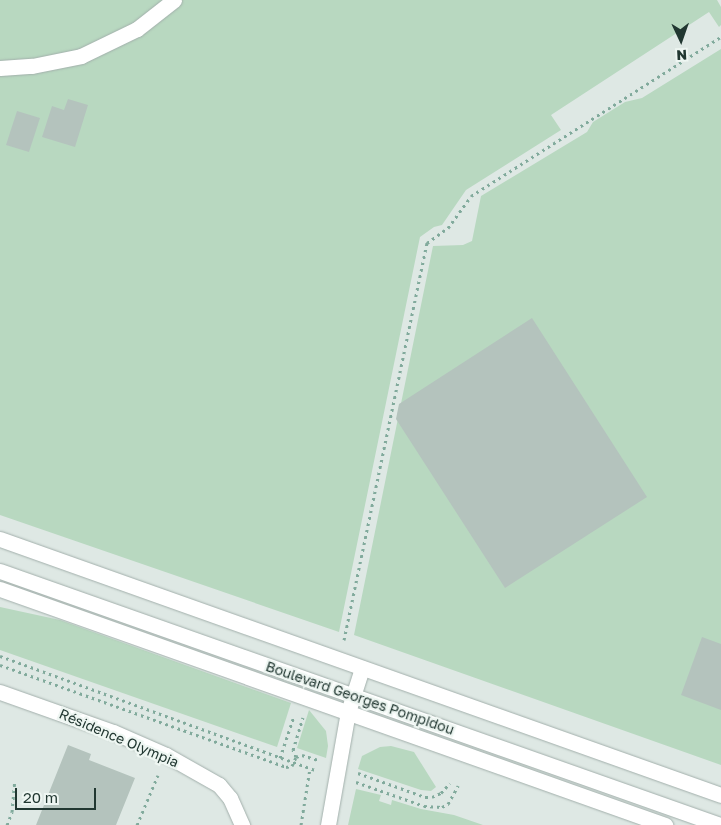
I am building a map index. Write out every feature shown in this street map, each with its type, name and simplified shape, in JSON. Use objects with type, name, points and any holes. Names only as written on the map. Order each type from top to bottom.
[{"type":"street","points":[[0,68],[32,66],[81,56],[137,29],[174,0]]},
{"type":"street","points":[[0,538],[721,795]]},
{"type":"street","name":"Boulevard Georges Pompidou","points":[[0,571],[720,825]]},
{"type":"street","name":"Boulevard Georges Pompidou","points":[[0,589],[665,825]]},
{"type":"street","points":[[328,825],[348,712],[362,668]]},
{"type":"street","name":"Résidence Olympia","points":[[0,692],[113,732],[166,755],[219,785],[230,798],[242,825]]},
{"type":"path","points":[[336,638],[344,641],[347,632],[427,243],[448,228],[471,196],[721,37]]},
{"type":"path","points":[[0,656],[320,772]]},
{"type":"path","points":[[0,665],[286,767],[290,768],[296,757],[302,755],[323,762]]},
{"type":"path","points":[[280,758],[294,715]]},
{"type":"path","points":[[296,757],[293,750],[303,716]]},
{"type":"path","points":[[137,825],[166,755]]},
{"type":"path","points":[[301,825],[310,768]]},
{"type":"path","points":[[353,772],[432,797],[441,794],[450,783]]},
{"type":"path","points":[[7,825],[12,812],[14,780]]},
{"type":"path","points":[[350,781],[424,806],[442,807],[448,804],[458,786]]},
{"type":"green space","points":[[0,0],[717,0],[721,7],[721,25],[719,27],[709,12],[551,115],[561,130],[466,190],[442,225],[434,227],[420,237],[339,632],[0,515]]},
{"type":"green space","points":[[721,49],[721,765],[354,635],[433,246],[463,245],[472,241],[481,196],[587,132],[593,122],[625,102],[642,98]]},
{"type":"green space","points":[[0,607],[60,620],[291,703],[277,747],[0,650]]},
{"type":"green space","points":[[309,710],[326,731],[328,746],[326,758],[297,748]]},
{"type":"green space","points":[[391,746],[414,752],[436,787],[431,791],[421,790],[358,769],[362,756],[380,747]]},
{"type":"green space","points":[[356,789],[381,795],[379,801],[391,805],[392,800],[421,809],[454,815],[483,825],[348,825]]},
{"type":"building","points":[[68,99],[88,105],[75,147],[42,137],[52,106],[64,110]]},
{"type":"building","points":[[17,111],[40,118],[29,152],[6,145]]},
{"type":"building","points":[[532,318],[647,497],[505,588],[396,419],[399,404]]},
{"type":"building","points":[[702,637],[721,644],[721,710],[681,695]]},
{"type":"building","points":[[68,745],[91,754],[89,760],[135,778],[116,825],[36,825]]}]
